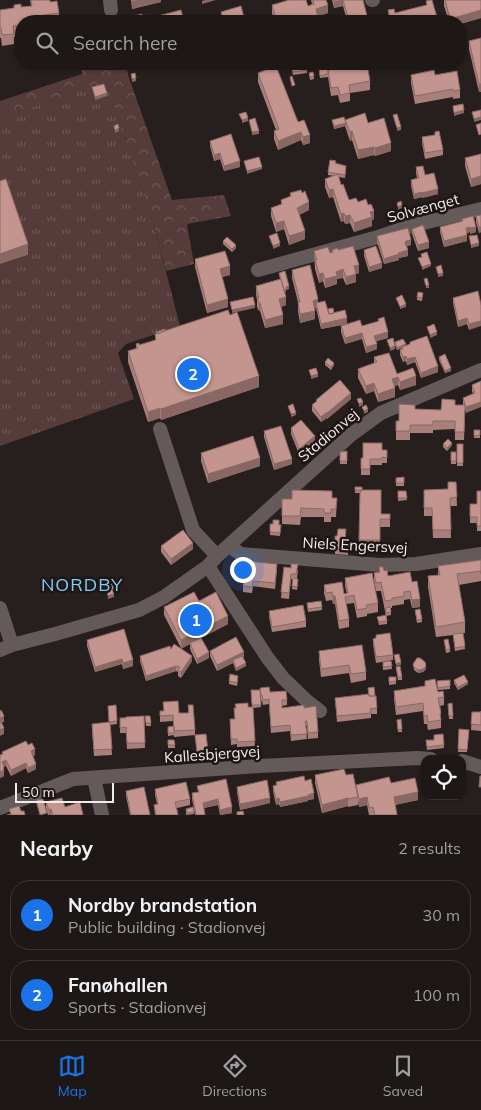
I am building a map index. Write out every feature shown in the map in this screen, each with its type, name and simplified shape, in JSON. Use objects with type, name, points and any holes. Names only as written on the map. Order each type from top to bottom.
[{"type":"street","name":"Solvænget","points":[[258,270],[411,226],[481,209]]},
{"type":"street","name":"Stadionvej","points":[[6,647],[138,610],[164,598],[212,561],[352,434],[381,413],[481,370]]},
{"type":"street","points":[[160,430],[194,530],[267,657],[283,678],[307,702],[320,711]]},
{"type":"street","name":"Niels Engersvej","points":[[229,546],[241,554],[380,565],[416,564],[481,554]]},
{"type":"street","points":[[0,608],[6,647]]},
{"type":"street","name":"Kallesbjergvej","points":[[0,808],[73,779],[260,766],[421,758]]},
{"type":"street","points":[[466,762],[481,767]]},
{"type":"street","points":[[94,778],[102,815]]},
{"type":"green space","points":[[82,70],[127,70],[172,200],[224,195],[231,216],[187,224],[194,264],[166,271],[155,229],[106,83],[0,118],[0,101],[82,74]]},
{"type":"green space","points":[[106,82],[155,229],[180,326],[126,344],[118,353],[134,399],[0,446],[0,264],[28,255],[0,191],[0,118]]},
{"type":"building","points":[[31,0],[50,0],[50,2],[57,1],[59,13],[15,15],[14,34],[2,35],[0,10],[14,8],[14,5],[21,4],[21,7],[32,6]]},
{"type":"building","points":[[289,0],[306,0],[308,6],[314,4],[313,0],[326,0],[328,5],[316,9],[318,15],[275,15],[272,5]]},
{"type":"building","points":[[343,0],[363,0],[367,15],[347,15]]},
{"type":"building","points":[[432,0],[436,15],[389,15],[388,10],[394,9],[395,13],[427,5],[426,1]]},
{"type":"building","points":[[445,0],[481,0],[481,10],[464,15],[449,15]]},
{"type":"building","points":[[241,6],[243,15],[222,15],[221,12]]},
{"type":"building","points":[[181,10],[182,15],[162,15]]},
{"type":"building","points":[[481,38],[481,84],[479,84],[469,41]]},
{"type":"building","points":[[266,70],[278,70],[298,122],[304,120],[310,135],[303,137],[301,132],[278,141],[274,131],[279,129],[258,73]]},
{"type":"building","points":[[319,70],[328,70],[328,74],[320,76]]},
{"type":"building","points":[[328,70],[368,70],[370,81],[349,85],[350,93],[340,95],[338,87],[331,88]]},
{"type":"building","points":[[434,70],[435,75],[457,71],[460,90],[453,91],[453,89],[415,96],[411,75]]},
{"type":"building","points":[[313,72],[314,76],[310,77],[309,73]]},
{"type":"building","points":[[135,73],[136,78],[132,79],[131,74]]},
{"type":"building","points":[[292,76],[295,85],[292,86],[290,77]]},
{"type":"building","points":[[104,84],[107,93],[95,97],[92,87]]},
{"type":"building","points":[[463,104],[464,110],[454,113],[453,106]]},
{"type":"building","points":[[481,110],[481,117],[474,119],[472,112]]},
{"type":"building","points":[[246,112],[248,118],[242,120],[239,114]]},
{"type":"building","points":[[365,113],[368,123],[384,118],[391,143],[375,148],[358,150],[352,131],[350,132],[345,120]]},
{"type":"building","points":[[397,114],[401,127],[397,128],[393,115]]},
{"type":"building","points":[[344,117],[346,123],[334,126],[332,120]]},
{"type":"building","points":[[255,118],[259,131],[252,132],[249,120]]},
{"type":"building","points":[[481,123],[481,134],[479,135],[476,125]]},
{"type":"building","points":[[118,124],[119,128],[115,130],[114,126]]},
{"type":"building","points":[[439,131],[443,150],[425,153],[422,137],[435,135],[435,132]]},
{"type":"building","points":[[231,134],[240,161],[224,166],[220,153],[214,155],[210,141]]},
{"type":"building","points":[[481,154],[481,176],[471,179],[465,158]]},
{"type":"building","points":[[259,157],[262,167],[247,171],[244,161]]},
{"type":"building","points":[[330,160],[346,166],[345,175],[328,172]]},
{"type":"building","points":[[423,166],[425,175],[434,173],[438,189],[414,194],[411,180],[419,178],[416,167]]},
{"type":"building","points":[[338,174],[341,185],[343,184],[349,200],[356,198],[358,202],[366,199],[368,205],[371,204],[374,211],[370,212],[372,217],[354,223],[350,215],[345,216],[344,213],[341,214],[333,189],[329,190],[325,179]]},
{"type":"building","points":[[6,179],[28,244],[0,254],[0,181]]},
{"type":"building","points":[[301,190],[302,193],[305,191],[309,202],[297,208],[305,231],[289,236],[284,221],[276,223],[271,208],[282,204],[281,200],[291,196],[290,193]]},
{"type":"building","points":[[401,201],[402,205],[398,207],[397,203]]},
{"type":"building","points":[[481,215],[481,227],[479,227],[476,216]]},
{"type":"building","points":[[473,216],[476,227],[466,228],[467,235],[444,241],[440,227],[463,221],[462,219]]},
{"type":"building","points":[[423,225],[429,242],[418,245],[412,229]]},
{"type":"building","points":[[408,228],[411,240],[405,243],[408,250],[384,259],[377,236]]},
{"type":"building","points":[[277,233],[280,243],[273,246],[269,236]]},
{"type":"building","points":[[477,235],[479,243],[471,245],[469,236]]},
{"type":"building","points":[[227,237],[236,245],[232,249],[223,241]]},
{"type":"building","points":[[353,246],[359,265],[354,266],[356,274],[346,277],[343,269],[336,272],[337,276],[325,279],[323,273],[319,274],[314,251],[328,247],[330,253],[338,248],[338,250]]},
{"type":"building","points":[[376,246],[382,263],[369,267],[364,250]]},
{"type":"building","points":[[225,251],[230,266],[220,269],[228,299],[207,305],[195,259]]},
{"type":"building","points":[[427,252],[431,264],[422,267],[418,258],[422,257],[421,254]]},
{"type":"building","points":[[310,265],[318,299],[313,301],[315,311],[300,314],[298,302],[300,302],[292,270]]},
{"type":"building","points":[[441,265],[443,273],[438,274],[436,267]]},
{"type":"building","points":[[285,271],[289,286],[284,290],[279,273]]},
{"type":"building","points":[[427,278],[429,285],[426,286],[424,279]]},
{"type":"building","points":[[281,279],[286,297],[279,299],[283,315],[265,320],[257,298],[259,298],[256,286]]},
{"type":"building","points":[[478,291],[481,305],[481,321],[469,324],[467,318],[458,321],[453,298]]},
{"type":"building","points":[[418,292],[423,293],[422,298],[417,297]]},
{"type":"building","points":[[402,295],[406,304],[400,307],[396,298]]},
{"type":"building","points":[[253,297],[255,305],[232,310],[230,302]]},
{"type":"building","points":[[325,301],[329,314],[345,310],[347,318],[321,324],[316,303]]},
{"type":"building","points":[[333,308],[334,313],[329,314],[328,309]]},
{"type":"building","points":[[228,310],[230,315],[237,312],[259,376],[148,412],[128,351],[138,348],[136,344],[139,343],[139,345],[156,340],[155,334]]},
{"type":"building","points":[[384,317],[388,332],[374,336],[377,344],[366,347],[362,333],[345,338],[341,326],[360,320],[362,326],[379,321],[378,319]]},
{"type":"building","points":[[434,324],[437,332],[430,335],[427,327]]},
{"type":"building","points":[[165,329],[165,331],[157,334],[156,332]]},
{"type":"building","points":[[427,336],[438,366],[421,373],[415,357],[407,359],[406,356],[403,357],[400,350],[403,349],[402,347],[410,344],[410,342]]},
{"type":"building","points":[[393,338],[395,346],[390,348],[387,340]]},
{"type":"building","points":[[403,339],[406,344],[397,348],[395,342]]},
{"type":"building","points":[[389,353],[397,374],[413,368],[416,376],[400,382],[398,377],[392,379],[395,388],[378,394],[374,383],[366,386],[358,369],[377,362],[374,357]]},
{"type":"building","points":[[445,354],[451,368],[445,371],[439,357]]},
{"type":"building","points":[[328,358],[334,363],[331,367],[325,362]]},
{"type":"building","points":[[316,368],[318,374],[311,376],[309,370]]},
{"type":"building","points":[[340,380],[351,393],[321,417],[312,405]]},
{"type":"building","points":[[481,381],[481,402],[466,407],[463,398],[475,393],[472,385]]},
{"type":"building","points":[[361,398],[363,402],[359,404],[357,399]]},
{"type":"building","points":[[442,399],[455,400],[455,405],[465,405],[464,432],[455,432],[455,421],[433,421],[433,425],[410,425],[410,431],[396,431],[396,421],[399,421],[399,404],[415,405],[415,409],[441,410]]},
{"type":"building","points":[[293,404],[296,413],[291,414],[288,406]]},
{"type":"building","points":[[366,405],[368,409],[364,411],[362,407]]},
{"type":"building","points":[[301,420],[315,436],[299,449],[291,428]]},
{"type":"building","points":[[281,426],[292,459],[274,464],[264,431]]},
{"type":"building","points":[[474,430],[480,430],[480,435],[474,436]]},
{"type":"building","points":[[253,436],[260,458],[208,474],[201,453]]},
{"type":"building","points":[[448,439],[452,443],[447,448],[443,444]]},
{"type":"building","points":[[363,443],[382,443],[382,450],[387,450],[387,458],[370,459],[370,469],[361,469]]},
{"type":"building","points":[[457,444],[463,444],[463,463],[457,463]]},
{"type":"building","points":[[347,451],[347,461],[340,461],[340,452]]},
{"type":"building","points":[[451,452],[456,452],[456,461],[451,461]]},
{"type":"building","points":[[404,477],[404,483],[396,483],[396,478]]},
{"type":"building","points":[[448,482],[456,482],[457,497],[450,498],[451,530],[433,530],[432,508],[424,508],[424,490],[448,489]]},
{"type":"building","points":[[355,487],[362,487],[362,490],[355,490]]},
{"type":"building","points":[[292,490],[332,491],[332,498],[337,498],[336,509],[331,509],[331,513],[324,513],[324,509],[301,508],[300,516],[282,516],[282,499],[292,499]]},
{"type":"building","points":[[361,490],[381,490],[381,514],[390,514],[390,519],[380,519],[380,540],[359,540]]},
{"type":"building","points":[[398,491],[406,491],[407,498],[398,498]]},
{"type":"building","points":[[477,491],[481,491],[481,526],[477,526],[477,517],[470,517],[470,504],[477,504]]},
{"type":"building","points":[[273,520],[279,520],[279,525],[281,525],[280,533],[270,532],[270,524],[273,524]]},
{"type":"building","points":[[338,529],[346,529],[345,542],[348,542],[348,549],[335,549],[335,536],[337,536]]},
{"type":"building","points":[[183,530],[193,543],[171,559],[161,546]]},
{"type":"building","points":[[481,560],[481,571],[457,574],[465,622],[436,627],[428,576],[440,575],[438,566]]},
{"type":"building","points":[[245,561],[277,564],[275,583],[253,581],[252,587],[243,586]]},
{"type":"building","points":[[291,564],[298,564],[296,574],[291,574],[289,593],[281,592],[284,567],[291,568]]},
{"type":"building","points":[[379,567],[383,567],[384,571],[387,570],[388,576],[410,572],[412,582],[417,581],[420,599],[412,600],[410,591],[404,592],[404,596],[385,601],[381,582],[376,583],[374,573],[380,572]]},
{"type":"building","points":[[372,573],[378,603],[366,605],[367,608],[357,610],[354,595],[345,597],[349,619],[339,621],[335,596],[333,596],[332,592],[326,593],[324,585],[342,582],[344,594],[348,593],[345,578]]},
{"type":"building","points":[[293,578],[298,579],[297,587],[292,586]]},
{"type":"building","points":[[112,583],[114,594],[108,596],[103,586]]},
{"type":"building","points":[[194,592],[199,601],[216,592],[228,616],[181,640],[164,607]]},
{"type":"building","points":[[321,601],[322,607],[308,609],[307,603]]},
{"type":"building","points":[[303,605],[306,621],[272,627],[269,611]]},
{"type":"building","points":[[390,607],[391,612],[386,613],[386,608]]},
{"type":"building","points":[[420,609],[422,619],[417,620],[415,610]]},
{"type":"building","points":[[386,615],[387,621],[379,622],[377,617]]},
{"type":"building","points":[[124,629],[133,660],[123,663],[122,659],[95,667],[87,640]]},
{"type":"building","points":[[390,633],[393,655],[376,657],[373,639],[376,638],[376,635]]},
{"type":"building","points":[[463,633],[465,646],[455,648],[453,634]]},
{"type":"building","points":[[236,637],[244,652],[217,665],[210,651]]},
{"type":"building","points":[[201,638],[209,652],[197,659],[190,643]]},
{"type":"building","points":[[448,639],[450,649],[446,650],[444,640]]},
{"type":"building","points":[[174,644],[192,656],[181,672],[178,670],[180,667],[176,666],[146,676],[140,656],[170,646],[171,649]]},
{"type":"building","points":[[362,645],[366,672],[351,674],[349,665],[321,669],[319,651]]},
{"type":"building","points":[[399,654],[401,662],[396,664],[394,655]]},
{"type":"building","points":[[242,656],[246,663],[236,668],[233,660]]},
{"type":"building","points":[[417,658],[425,662],[426,666],[423,669],[418,670],[414,667],[413,664]]},
{"type":"building","points":[[391,661],[392,666],[383,667],[383,662]]},
{"type":"building","points":[[400,666],[402,677],[398,677],[396,667]]},
{"type":"building","points":[[230,674],[238,676],[237,683],[229,681]]},
{"type":"building","points":[[464,675],[468,682],[458,687],[454,680]]},
{"type":"building","points":[[389,677],[396,677],[396,681],[389,682]]},
{"type":"building","points":[[435,679],[438,692],[443,691],[444,697],[438,698],[441,720],[428,722],[427,715],[424,716],[423,703],[396,707],[394,691],[425,686],[425,681]]},
{"type":"building","points":[[450,680],[450,686],[438,688],[437,681]]},
{"type":"building","points":[[269,687],[270,692],[286,691],[287,700],[282,700],[282,708],[304,705],[304,708],[316,706],[318,732],[308,733],[307,721],[305,721],[307,734],[291,735],[290,725],[271,727],[269,699],[263,700],[260,688]]},
{"type":"building","points":[[374,687],[375,696],[369,696],[368,688]]},
{"type":"building","points":[[251,690],[260,690],[261,705],[252,705]]},
{"type":"building","points":[[369,694],[369,696],[376,696],[377,708],[370,709],[371,713],[337,716],[335,698]]},
{"type":"building","points":[[178,701],[179,713],[189,713],[188,705],[193,705],[195,730],[174,731],[173,715],[160,716],[160,711],[164,711],[163,702]]},
{"type":"building","points":[[248,703],[248,707],[253,707],[255,741],[237,742],[237,739],[231,739],[230,719],[235,719],[235,704]]},
{"type":"building","points":[[452,703],[453,716],[449,716],[448,704]]},
{"type":"building","points":[[116,705],[117,721],[109,722],[108,706]]},
{"type":"building","points":[[0,711],[4,716],[0,718]]},
{"type":"building","points":[[472,712],[481,712],[481,725],[471,724]]},
{"type":"building","points":[[144,716],[145,743],[127,743],[126,727],[120,728],[120,718]]},
{"type":"building","points":[[145,716],[150,716],[151,723],[146,723]]},
{"type":"building","points":[[401,719],[402,729],[398,730],[397,720]]},
{"type":"building","points":[[0,720],[4,728],[0,730]]},
{"type":"building","points":[[110,722],[112,749],[94,750],[92,724]]},
{"type":"building","points":[[174,726],[174,733],[168,733],[168,727]]},
{"type":"building","points":[[459,729],[469,730],[467,750],[458,749]]},
{"type":"building","points":[[206,734],[208,751],[197,752],[195,735]]},
{"type":"building","points":[[443,734],[444,745],[427,747],[426,740],[434,740],[434,735]]},
{"type":"building","points":[[168,740],[174,740],[175,745],[168,745]]},
{"type":"building","points":[[26,741],[28,745],[32,743],[35,749],[31,751],[36,764],[28,768],[26,763],[11,770],[6,760],[2,762],[4,770],[0,772],[0,755],[3,754],[2,752]]},
{"type":"building","points":[[344,769],[346,775],[353,774],[358,797],[322,805],[315,775]]},
{"type":"building","points":[[304,776],[305,781],[311,779],[314,793],[280,802],[279,798],[276,799],[273,786],[277,785],[276,782]]},
{"type":"building","points":[[480,776],[481,787],[479,787]]},
{"type":"building","points":[[389,777],[391,783],[415,778],[418,792],[394,797],[397,815],[375,815],[373,807],[369,808],[367,797],[359,799],[356,785]]},
{"type":"building","points":[[226,779],[232,807],[220,810],[218,799],[203,803],[205,815],[196,815],[192,793],[199,792],[197,786]]},
{"type":"building","points":[[267,780],[270,798],[240,804],[237,787]]},
{"type":"building","points":[[186,782],[190,799],[175,802],[178,815],[156,815],[154,805],[158,804],[155,789]]},
{"type":"building","points":[[144,787],[150,815],[131,815],[126,791]]},
{"type":"building","points":[[62,798],[65,807],[80,802],[83,815],[53,815],[46,802]]},
{"type":"building","points":[[43,799],[47,813],[40,815],[36,800]]},
{"type":"building","points":[[19,806],[25,815],[7,815],[11,814],[9,809]]},
{"type":"building","points":[[193,807],[194,812],[187,813],[186,809]]},
{"type":"building","points":[[243,811],[244,815],[237,815],[237,812]]},
{"type":"place","name":"Fanøhallen","points":[[193,374]]},
{"type":"place","name":"Nordby brandstation","points":[[196,620]]},
{"type":"district","name":"NORDBY","points":[[82,584]]}]
